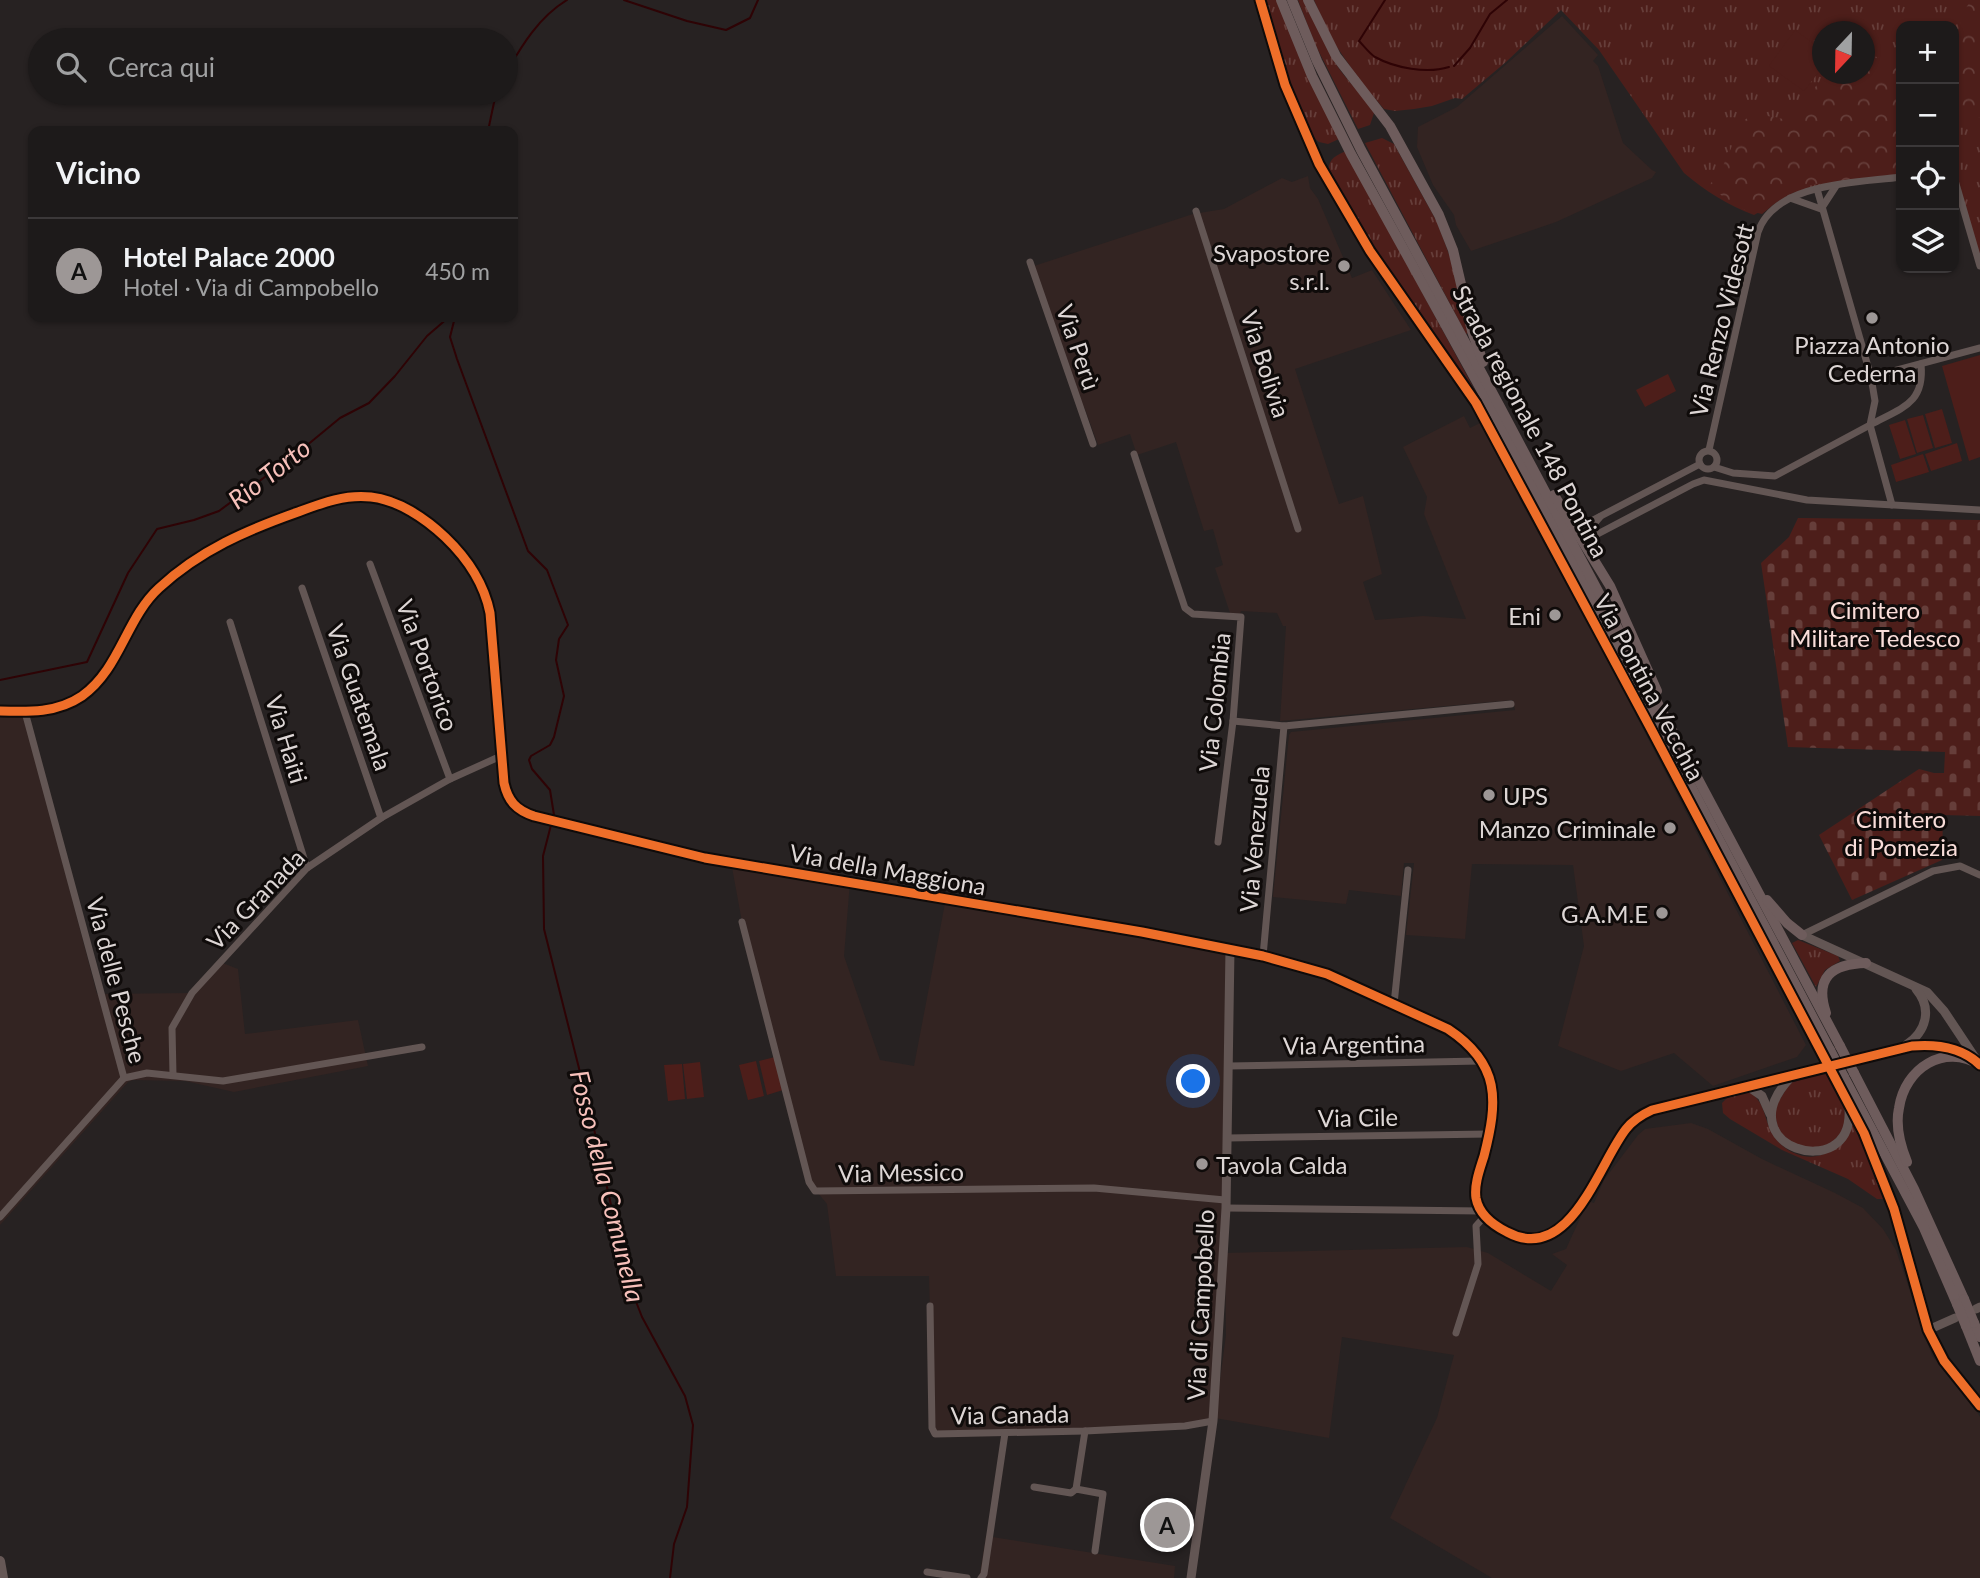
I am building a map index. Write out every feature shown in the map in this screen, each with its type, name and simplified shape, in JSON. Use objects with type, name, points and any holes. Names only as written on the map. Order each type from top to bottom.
[{"type":"highway","name":"Strada regionale 148 Pontina","points":[[1281,0],[1292,9],[1356,152],[1915,1210],[1961,1302]]},
{"type":"highway","points":[[1308,0],[1336,55],[1390,126],[1445,229],[1456,260],[1475,341],[1500,407]]},
{"type":"highway","name":"Strada regionale 148 Pontina","points":[[1356,152],[1500,407],[1667,720],[1833,1035],[1830,1050]]},
{"type":"highway","points":[[1530,463],[1576,529],[1588,540],[1651,675],[1667,720]]},
{"type":"highway","points":[[1749,877],[1779,914],[1802,935]]},
{"type":"highway","points":[[1781,957],[1805,1020]]},
{"type":"highway","points":[[1833,1035],[1823,999],[1826,979],[1831,972],[1843,965],[1866,963]]},
{"type":"highway","points":[[1931,1224],[1900,1143],[1899,1105],[1914,1075],[1931,1060],[1952,1056],[1980,1065]]},
{"type":"highway","name":"Strada regionale 148 Pontina","points":[[1844,1077],[1931,1224],[1970,1324],[1980,1337]]},
{"type":"highway","points":[[1970,1324],[1980,1361]]},
{"type":"main road","points":[[0,1561],[3,1578]]},
{"type":"street","name":"Via Pontina Vecchia","points":[[1260,0],[1285,85],[1315,156],[1377,261],[1476,403],[1805,1020],[1830,1050]]},
{"type":"street","name":"Via Renzo Videsott","points":[[1709,450],[1759,228],[1768,213],[1790,198],[1817,189],[1896,178]]},
{"type":"street","points":[[1821,209],[1836,186]]},
{"type":"street","points":[[1817,189],[1871,377],[1875,401],[1870,425],[1892,505]]},
{"type":"street","points":[[1959,194],[1980,266]]},
{"type":"street","points":[[1790,198],[1821,209]]},
{"type":"street","name":"Via Bolivia","points":[[1196,211],[1298,529]]},
{"type":"street","name":"Via Perù","points":[[1030,262],[1093,444]]},
{"type":"street","points":[[1871,377],[1980,348]]},
{"type":"street","points":[[1700,464],[1708,469],[1714,467],[1733,473],[1775,476],[1914,399],[1921,385],[1921,364]]},
{"type":"street","name":"Via Renzo Videsott","points":[[1576,529],[1700,464],[1702,453],[1709,450]]},
{"type":"street","name":"Via Renzo Videsott","points":[[1709,450],[1717,456],[1714,467]]},
{"type":"street","name":"Via Colombia","points":[[1134,454],[1185,608],[1193,614],[1241,617],[1233,721],[1218,842]]},
{"type":"street","points":[[1588,540],[1704,480],[1797,498],[1980,510]]},
{"type":"street","name":"Via della Maggiona","points":[[0,711],[25,712],[63,706],[90,689],[111,663],[136,617],[156,590],[216,545],[330,500],[371,497],[398,505],[436,529],[464,558],[483,587],[490,613],[503,783],[510,801],[518,810],[705,858],[1142,932],[1263,956],[1321,972],[1453,1032],[1470,1047],[1480,1061],[1494,1096],[1476,1192],[1483,1214]]},
{"type":"street","points":[[1588,540],[1600,516]]},
{"type":"street","name":"Via Portorico","points":[[370,564],[450,779]]},
{"type":"street","name":"Via Guatemala","points":[[302,588],[382,818]]},
{"type":"street","name":"Via Haiti","points":[[230,622],[307,868]]},
{"type":"street","points":[[1233,721],[1284,726],[1511,704]]},
{"type":"street","name":"Via delle Pesche","points":[[0,1217],[124,1078],[25,712]]},
{"type":"street","name":"Via Venezuela","points":[[1263,956],[1284,726]]},
{"type":"street","name":"Via Granada","points":[[173,1075],[172,1028],[192,993],[307,868],[382,818],[450,779],[501,756]]},
{"type":"street","points":[[1802,935],[1933,871],[1960,866],[1980,875]]},
{"type":"street","points":[[1394,1004],[1408,870]]},
{"type":"street","name":"Via Messico","points":[[742,922],[809,1182],[815,1191],[1094,1188],[1226,1204]]},
{"type":"street","points":[[1802,935],[1927,992],[1936,1000],[1980,1065]]},
{"type":"street","name":"Via di Campobello","points":[[1191,1578],[1213,1421],[1226,1204],[1230,949]]},
{"type":"street","points":[[1901,1048],[1917,1037],[1926,1017],[1922,997],[1907,981]]},
{"type":"street","points":[[1857,1059],[1923,1045],[1945,1047],[1966,1054],[1980,1065]]},
{"type":"street","points":[[124,1078],[142,1073],[214,1081],[233,1080],[422,1047]]},
{"type":"street","points":[[1969,1048],[1979,1047]]},
{"type":"street","name":"Via Argentina","points":[[1229,1066],[1480,1061]]},
{"type":"street","points":[[1226,1204],[1483,1214],[1501,1229],[1522,1239],[1536,1239],[1547,1236],[1583,1203],[1623,1133],[1636,1119],[1658,1108],[1825,1068]]},
{"type":"street","points":[[1771,1116],[1776,1095],[1792,1076]]},
{"type":"street","points":[[1749,1087],[1762,1096],[1777,1134],[1785,1143],[1800,1151],[1818,1152],[1830,1148],[1841,1137],[1849,1119],[1844,1077]]},
{"type":"street","points":[[1848,1103],[1868,1143],[1894,1209],[1928,1330],[1944,1361],[1980,1406]]},
{"type":"street","name":"Via Cile","points":[[1228,1138],[1489,1134]]},
{"type":"street","points":[[1456,1333],[1478,1264],[1476,1226],[1483,1214]]},
{"type":"street","name":"Via Canada","points":[[930,1306],[933,1432],[936,1434],[1085,1431],[1185,1426],[1213,1421]]},
{"type":"street","points":[[1928,1330],[1955,1318]]},
{"type":"street","points":[[1034,1487],[1071,1493],[1076,1489],[1085,1431]]},
{"type":"street","points":[[981,1578],[984,1574],[1005,1433]]},
{"type":"street","points":[[1076,1489],[1103,1494],[1095,1551]]},
{"type":"street","points":[[927,1572],[967,1578]]},
{"type":"shaded area","points":[[1562,16],[1598,55],[1593,61],[1598,66],[1623,143],[1656,172],[1652,178],[1556,222],[1471,251],[1456,225],[1454,215],[1433,185],[1417,147],[1418,127],[1457,107]]},
{"type":"shaded area","points":[[1308,176],[1310,188],[1318,199],[1352,278],[1372,270],[1411,330],[1295,369],[1339,504],[1363,496],[1382,574],[1363,582],[1375,620],[1423,616],[1466,619],[1424,514],[1427,497],[1403,447],[1464,416],[1470,428],[1482,422],[1518,490],[1519,498],[1593,632],[1806,1045],[1797,1057],[1713,1086],[1674,1053],[1621,1071],[1558,1046],[1584,946],[1573,865],[1472,864],[1465,939],[1406,935],[1414,863],[1404,863],[1401,896],[1349,890],[1346,904],[1273,897],[1291,732],[1515,710],[1513,700],[1280,721],[1286,626],[1283,626],[1277,613],[1230,613],[1215,568],[1223,565],[1213,529],[1204,531],[1176,442],[1137,455],[1130,434],[1098,445],[1080,401],[1034,266],[1193,214],[1224,209],[1282,178],[1292,182]]},
{"type":"shaded area","points":[[0,716],[24,716],[97,994],[192,993],[220,962],[238,969],[245,1034],[358,1020],[368,1066],[234,1092],[185,1081],[128,1082],[0,1225]]},
{"type":"shaded area","points":[[731,862],[850,882],[844,956],[880,1060],[914,1066],[946,898],[1230,949],[1228,1104],[1213,1421],[950,1435],[933,1430],[929,1276],[836,1276],[827,1204],[809,1182],[742,922]]},
{"type":"shaded area","points":[[1691,1123],[1708,1129],[1762,1159],[1863,1208],[1883,1229],[1896,1250],[1932,1356],[1965,1392],[1980,1417],[1980,1578],[1492,1578],[1390,1518],[1437,1418],[1454,1355],[1342,1337],[1329,1438],[1215,1418],[1226,1335],[1225,1253],[1467,1247],[1488,1253],[1551,1291],[1567,1265],[1552,1254],[1566,1249],[1588,1201],[1594,1203],[1604,1180],[1638,1135],[1645,1129]]},
{"type":"shaded area","points":[[986,1536],[1175,1566],[1174,1578],[979,1578]]},
{"type":"green space","points":[[1264,0],[1278,0],[1339,139],[1328,144],[1319,142],[1312,134],[1287,76]]},
{"type":"green space","points":[[1298,0],[1305,0],[1335,62],[1374,113],[1370,125],[1358,129],[1315,44]]},
{"type":"green space","points":[[1314,0],[1980,0],[1980,261],[1959,185],[1959,21],[1896,21],[1896,176],[1823,184],[1793,193],[1754,215],[1717,197],[1684,173],[1599,50],[1561,10],[1462,99],[1455,98],[1432,106],[1395,111],[1384,109],[1361,82],[1330,37]]},
{"type":"green space","points":[[1971,0],[1980,0],[1980,117],[1959,128],[1959,28],[1967,14],[1966,8]]},
{"type":"green space","points":[[1795,30],[1812,43],[1812,81],[1804,91],[1769,66]]},
{"type":"green space","points":[[1875,56],[1896,62],[1896,173],[1812,185],[1787,194],[1762,214],[1745,210],[1708,187],[1721,170],[1740,122],[1762,115],[1797,120],[1801,104],[1818,84],[1875,84]]},
{"type":"green space","points":[[1382,138],[1394,144],[1437,222],[1450,257],[1468,333],[1466,334],[1365,143]]},
{"type":"green space","points":[[1346,151],[1479,398],[1409,305],[1374,252],[1329,172],[1331,161]]},
{"type":"green space","points":[[1980,355],[1980,457],[1969,461],[1942,366]]},
{"type":"green space","points":[[1668,374],[1676,391],[1645,407],[1636,390]]},
{"type":"green space","points":[[1942,409],[1952,443],[1935,448],[1925,414]]},
{"type":"green space","points":[[1923,415],[1933,448],[1917,453],[1907,419]]},
{"type":"green space","points":[[1905,420],[1916,454],[1900,459],[1889,425]]},
{"type":"green space","points":[[1957,443],[1962,461],[1931,471],[1925,454]]},
{"type":"green space","points":[[1923,454],[1929,472],[1896,482],[1891,465]]},
{"type":"green space","name":"Cimitero Militare Tedesco","points":[[1798,518],[1980,520],[1980,816],[1943,815],[1942,860],[1852,900],[1819,835],[1919,769],[1944,773],[1945,752],[1788,747],[1761,563],[1789,537]]},
{"type":"green space","points":[[1798,940],[1838,956],[1840,961],[1825,970],[1816,987],[1792,943]]},
{"type":"green space","points":[[775,1057],[783,1090],[767,1095],[759,1061]]},
{"type":"green space","points":[[756,1061],[764,1096],[748,1100],[739,1065]]},
{"type":"green space","points":[[700,1062],[704,1097],[687,1099],[683,1064]]},
{"type":"green space","points":[[682,1064],[685,1099],[668,1101],[664,1065]]},
{"type":"green space","points":[[1827,1072],[1844,1107],[1844,1126],[1829,1144],[1805,1150],[1779,1134],[1774,1109],[1790,1083]]},
{"type":"green space","points":[[1749,1091],[1761,1106],[1777,1140],[1798,1154],[1814,1156],[1830,1151],[1852,1119],[1876,1170],[1883,1199],[1877,1199],[1848,1179],[1782,1150],[1723,1113],[1722,1103],[1728,1097]]},
{"type":"waterway","name":"Rio Torto","points":[[518,53],[540,23],[567,0]]},
{"type":"waterway","name":"Rio Torto","points":[[624,0],[687,21],[726,30],[750,18],[758,0]]},
{"type":"waterway","name":"Rio Torto","points":[[1385,0],[1359,41],[1375,57],[1401,67],[1431,70],[1449,67]]},
{"type":"waterway","name":"Rio Torto","points":[[1454,66],[1470,48],[1490,14],[1507,0]]},
{"type":"waterway","name":"Rio Torto","points":[[489,126],[493,105]]},
{"type":"waterway","name":"Rio Torto","points":[[0,680],[87,662],[128,573],[157,529],[219,511],[340,418],[369,403],[427,336],[443,322]]},
{"type":"waterway","name":"Fosso della Comunella","points":[[454,322],[450,337],[457,359],[528,551],[547,570],[568,625],[559,639],[556,660],[564,696],[554,737],[550,745],[529,760],[532,769],[550,790],[554,815]]},
{"type":"waterway","name":"Fosso della Comunella","points":[[551,825],[543,856],[544,929],[592,1120],[628,1281],[642,1317],[685,1396],[693,1425],[687,1507],[674,1544],[670,1578]]},
{"type":"cycle path","points":[[1260,0],[1285,85],[1319,164],[1370,251],[1476,403],[1651,729],[1864,1133],[1894,1209],[1928,1330],[1944,1361],[1980,1406]]},
{"type":"cycle path","points":[[0,711],[53,708],[82,696],[105,672],[138,614],[159,588],[191,563],[225,542],[325,503],[343,498],[371,497],[391,502],[429,523],[467,562],[484,591],[490,613],[504,783],[511,800],[522,811],[705,858],[1142,932],[1263,956],[1327,974],[1448,1029],[1478,1056],[1486,1070],[1493,1101],[1489,1136],[1477,1182],[1476,1198],[1487,1219],[1507,1232],[1529,1239],[1548,1235],[1565,1223],[1580,1206],[1626,1129],[1652,1110],[1912,1046],[1948,1048],[1965,1054],[1980,1065]]},
{"type":"place","name":"Svapostore s.r.l.","points":[[1344,266]]},
{"type":"place","name":"Piazza Antonio Cederna","points":[[1872,318]]},
{"type":"place","name":"Eni","points":[[1555,615]]},
{"type":"place","name":"UPS","points":[[1489,795]]},
{"type":"place","name":"Manzo Criminale","points":[[1670,828]]},
{"type":"place","name":"G.A.M.E","points":[[1662,913]]},
{"type":"place","name":"Tavola Calda","points":[[1202,1164]]},
{"type":"place","name":"Hotel Palace 2000","points":[[1167,1525]]},
{"type":"park label","name":"Cimitero di Pomezia","points":[[1901,832]]}]
